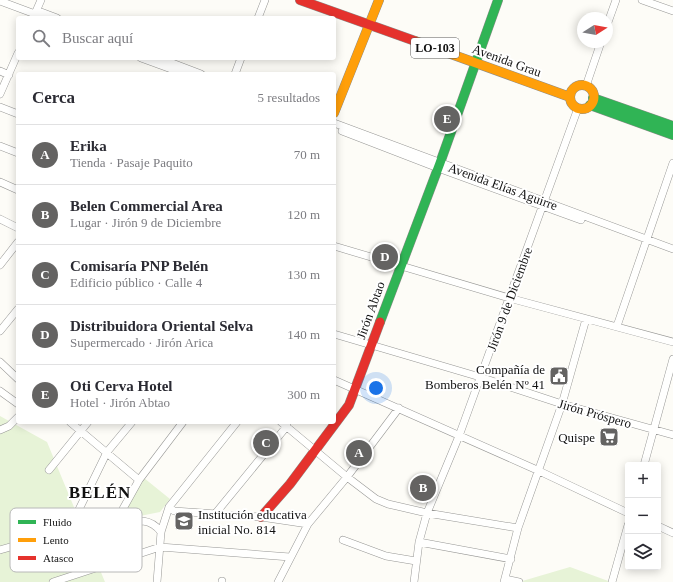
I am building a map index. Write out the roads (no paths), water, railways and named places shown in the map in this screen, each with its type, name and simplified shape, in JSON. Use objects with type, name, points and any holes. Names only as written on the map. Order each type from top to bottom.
[{"type":"main road","name":"Avenida Grau","points":[[300,0],[370,22],[571,93]]},
{"type":"main road","name":"Avenida Grau","points":[[322,0],[370,22]]},
{"type":"main road","points":[[336,108],[379,0]]},
{"type":"main road","points":[[370,22],[382,6],[384,0]]},
{"type":"main road","name":"Jirón Abtao","points":[[336,423],[349,405],[356,389],[371,344],[439,165],[498,0]]},
{"type":"main road","points":[[578,86],[586,86],[592,91],[592,102],[584,108],[578,108],[572,103],[571,93],[578,86]]},
{"type":"main road","points":[[592,102],[673,126]]},
{"type":"main road","points":[[592,102],[673,134]]},
{"type":"main road","name":"Jirón Abtao","points":[[261,517],[290,484],[335,424]]},
{"type":"street","points":[[36,16],[41,0]]},
{"type":"street","points":[[259,16],[265,0]]},
{"type":"street","points":[[612,12],[616,0]]},
{"type":"street","points":[[642,0],[673,11]]},
{"type":"street","points":[[0,1],[34,16]]},
{"type":"street","points":[[37,16],[42,12],[51,16]]},
{"type":"street","points":[[586,86],[599,48]]},
{"type":"street","points":[[0,94],[16,58]]},
{"type":"street","points":[[146,60],[180,72]]},
{"type":"street","points":[[164,60],[196,72]]},
{"type":"street","points":[[236,72],[240,60]]},
{"type":"street","points":[[0,71],[9,75]]},
{"type":"street","points":[[0,107],[16,113]]},
{"type":"street","name":"Jirón 9 de Diciembre","points":[[414,582],[419,542],[427,513],[459,436],[578,108]]},
{"type":"street","name":"Avenida Elías Aguirre","points":[[336,124],[439,165]]},
{"type":"street","name":"Avenida Elías Aguirre","points":[[336,129],[439,165],[673,253]]},
{"type":"street","points":[[0,146],[16,152]]},
{"type":"street","points":[[617,326],[673,163]]},
{"type":"street","points":[[0,182],[16,189]]},
{"type":"street","points":[[0,219],[16,227]]},
{"type":"street","name":"Avenida Elías Aguirre","points":[[645,242],[673,249]]},
{"type":"street","points":[[1,261],[16,244]]},
{"type":"street","points":[[336,247],[509,298],[673,342]]},
{"type":"street","points":[[0,331],[16,311]]},
{"type":"street","points":[[519,582],[504,581],[518,528],[537,470],[562,404],[586,319]]},
{"type":"street","name":"Jirón Próspero","points":[[336,335],[480,377],[562,404],[673,435]]},
{"type":"street","points":[[645,462],[673,359]]},
{"type":"street","points":[[0,362],[16,377]]},
{"type":"street","points":[[336,381],[537,470],[625,512]]},
{"type":"street","points":[[0,392],[16,403]]},
{"type":"street","points":[[278,582],[308,524],[347,477],[399,408]]},
{"type":"street","points":[[0,430],[9,426],[16,419]]},
{"type":"street","points":[[73,424],[139,480]]},
{"type":"street","points":[[49,470],[86,424]]},
{"type":"street","points":[[80,508],[107,452],[130,424]]},
{"type":"street","points":[[123,508],[139,480],[181,424]]},
{"type":"street","points":[[157,582],[161,532],[169,507],[235,424]]},
{"type":"street","points":[[215,514],[284,424],[347,477],[376,499],[388,504],[427,513],[518,528]]},
{"type":"street","points":[[169,507],[174,511],[261,517],[308,524]]},
{"type":"street","points":[[142,521],[149,522],[156,526],[161,532]]},
{"type":"street","points":[[661,527],[673,533]]},
{"type":"street","points":[[612,582],[625,534]]},
{"type":"street","points":[[343,540],[386,556],[416,562]]},
{"type":"street","points":[[419,542],[510,559]]},
{"type":"street","points":[[0,550],[10,548]]},
{"type":"street","points":[[142,554],[160,548],[290,557]]},
{"type":"street","points":[[53,582],[84,572]]},
{"type":"place","name":"Oti Cerva Hotel","points":[[447,119]]},
{"type":"place","name":"Distribuidora Oriental Selva","points":[[385,257]]},
{"type":"place","name":"Compañía de Bomberos Belén Nº 41","points":[[559,376]]},
{"type":"place","name":"Quispe","points":[[609,437]]},
{"type":"place","name":"Comisaría PNP Belén","points":[[266,443]]},
{"type":"place","name":"Erika","points":[[359,453]]},
{"type":"place","name":"Belen Commercial Area","points":[[423,488]]},
{"type":"place","name":"Institución educativa inicial No. 814","points":[[184,521]]},
{"type":"district","name":"BELÉN","points":[[100,492]]}]
